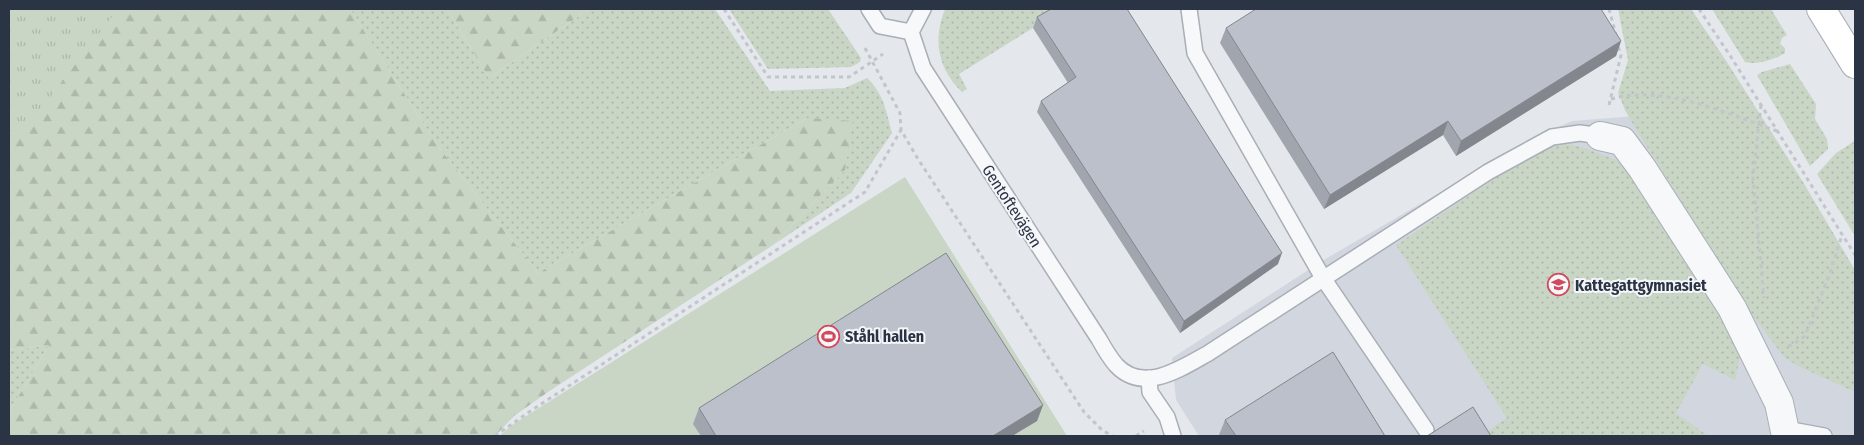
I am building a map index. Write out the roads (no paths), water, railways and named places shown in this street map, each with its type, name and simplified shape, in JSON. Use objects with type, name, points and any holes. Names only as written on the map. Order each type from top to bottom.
[{"type":"main road","points":[[1821,9],[1855,64]]},
{"type":"street","points":[[1600,136],[1622,141],[1642,168],[1732,308],[1779,403],[1786,432]]},
{"type":"lane","points":[[869,9],[880,26],[911,32],[923,9]]},
{"type":"lane","points":[[1189,9],[1195,53],[1323,278],[1426,430]]},
{"type":"lane","name":"Gentoftevägen","points":[[911,32],[923,68],[1116,365],[1129,376],[1149,378]]},
{"type":"lane","points":[[1173,436],[1167,417],[1150,392],[1149,378],[1169,375],[1207,354],[1488,172],[1552,137],[1580,133],[1600,136]]},
{"type":"lane","points":[[1786,432],[1824,436]]},
{"type":"place","name":"Kattegattgymnasiet","points":[[1559,285]]},
{"type":"place","name":"Ståhl hallen","points":[[829,336]]}]
